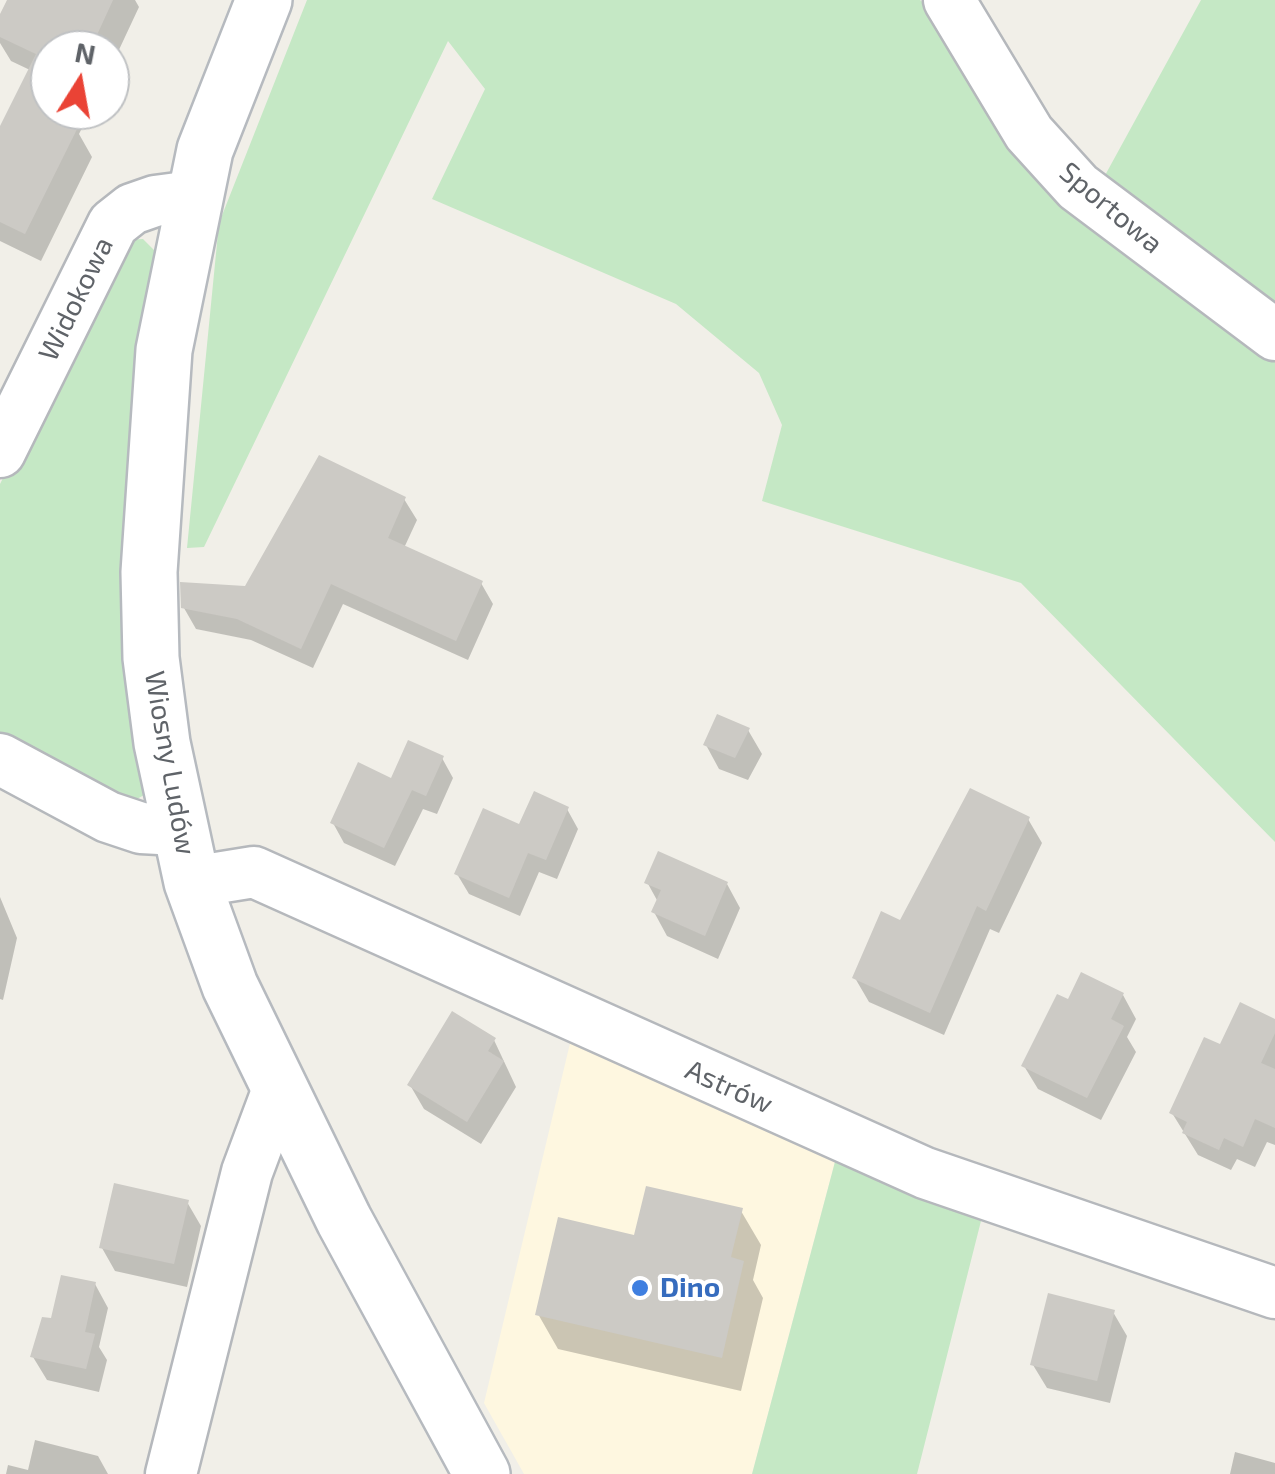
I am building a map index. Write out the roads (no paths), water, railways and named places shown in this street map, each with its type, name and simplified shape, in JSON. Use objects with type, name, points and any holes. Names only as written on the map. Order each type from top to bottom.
[{"type":"street","name":"Wiosny Ludów","points":[[264,0],[226,88],[192,196],[160,383],[148,572],[151,658],[178,830],[192,882],[230,986],[278,1089],[482,1474]]},
{"type":"street","name":"Sportowa","points":[[950,0],[1028,133],[1078,188],[1275,335]]},
{"type":"street","name":"Widokowa","points":[[0,452],[112,224],[155,200],[192,196]]},
{"type":"street","points":[[0,759],[108,817],[141,828],[178,830]]},
{"type":"street","name":"Astrów","points":[[192,882],[254,872],[925,1173],[1275,1294]]},
{"type":"street","points":[[171,1474],[248,1172],[278,1089]]},
{"type":"place","name":"Dino","points":[[640,1288]]}]
